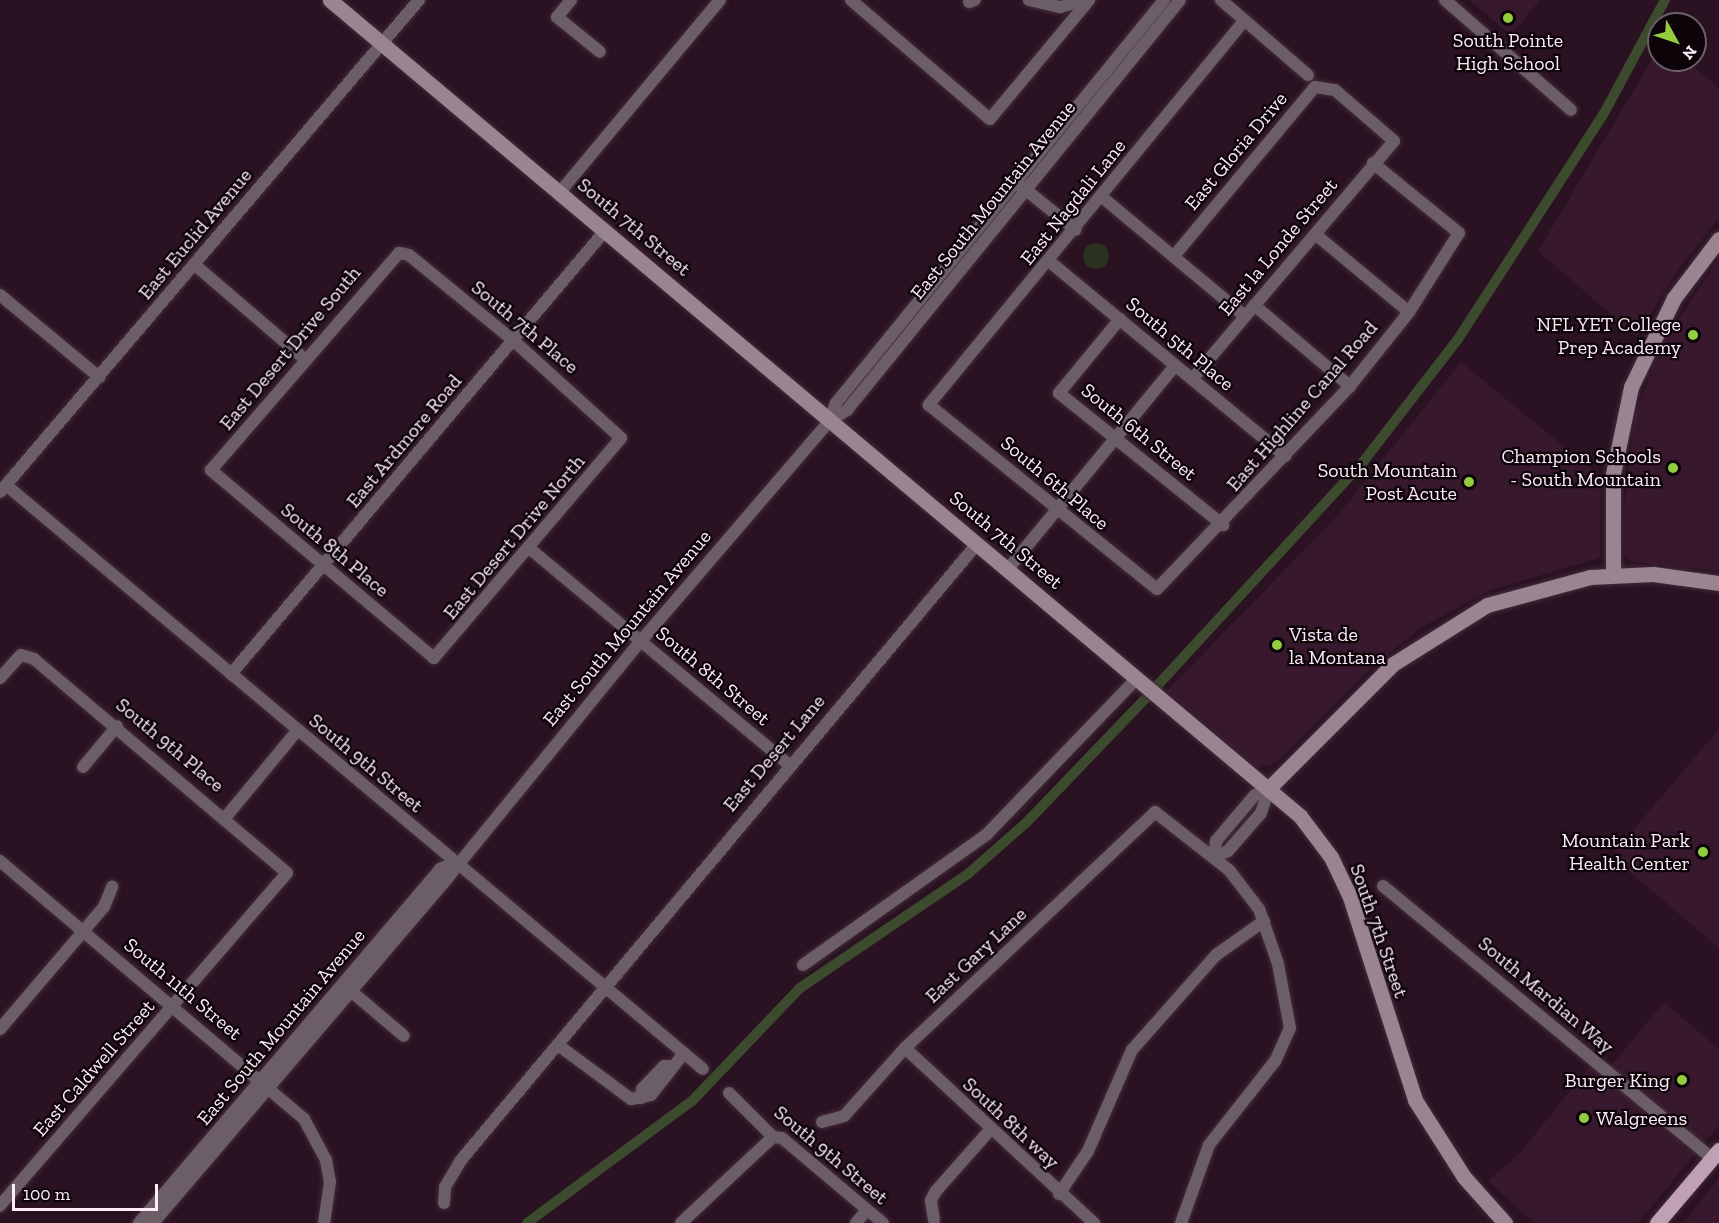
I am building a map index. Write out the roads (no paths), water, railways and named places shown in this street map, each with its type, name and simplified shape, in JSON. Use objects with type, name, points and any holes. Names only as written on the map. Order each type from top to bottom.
[{"type":"main road","name":"South 7th Street","points":[[330,0],[1300,816],[1331,857],[1350,897],[1415,1100],[1464,1177],[1505,1223]]},
{"type":"main road","points":[[1613,575],[1613,474],[1631,387],[1674,298],[1719,239]]},
{"type":"main road","points":[[1269,788],[1381,675],[1433,634],[1524,591],[1613,575],[1719,583]]},
{"type":"main road","points":[[1657,1223],[1716,1154]]},
{"type":"street","name":"East Euclid Avenue","points":[[3,489],[419,0]]},
{"type":"street","points":[[571,0],[557,17],[600,52]]},
{"type":"street","points":[[560,192],[720,0]]},
{"type":"street","points":[[851,0],[990,119],[1088,0]]},
{"type":"street","points":[[1029,0],[1060,7],[1088,0]]},
{"type":"street","name":"East South Mountain Avenue","points":[[153,1223],[265,1084],[640,642],[830,420],[847,410],[1164,0]]},
{"type":"street","name":"East South Mountain Avenue","points":[[1021,186],[1180,0]]},
{"type":"street","points":[[1221,0],[1308,75]]},
{"type":"street","points":[[1445,0],[1571,110]]},
{"type":"street","name":"East Nagdali Lane","points":[[929,405],[1050,262],[1244,21]]},
{"type":"street","name":"East Gloria Drive","points":[[1174,256],[1315,87],[1335,90]]},
{"type":"street","name":"East la Londe Street","points":[[1191,379],[1394,141],[1335,90]]},
{"type":"street","name":"East Highline Canal Road","points":[[1157,589],[1223,525],[1350,386],[1408,312],[1459,233],[1373,163]]},
{"type":"street","points":[[1021,186],[1076,230]]},
{"type":"street","points":[[1102,197],[1245,316]]},
{"type":"street","name":"East Ardmore Road","points":[[231,674],[325,566],[605,231]]},
{"type":"street","points":[[1316,234],[1408,312]]},
{"type":"street","name":"South 7th Place","points":[[399,253],[409,255],[514,341],[621,438]]},
{"type":"street","name":"East Desert Drive South","points":[[211,470],[399,253]]},
{"type":"street","name":"South 5th Place","points":[[1050,262],[1120,319],[1173,368],[1191,379],[1285,456]]},
{"type":"street","points":[[195,265],[306,360]]},
{"type":"street","points":[[0,295],[99,377]]},
{"type":"street","points":[[1254,305],[1350,386]]},
{"type":"street","name":"South 6th Street","points":[[1120,319],[1059,393],[1223,525]]},
{"type":"street","points":[[1008,569],[1173,368]]},
{"type":"street","name":"South 6th Place","points":[[929,405],[1157,589]]},
{"type":"street","name":"East Desert Drive North","points":[[434,658],[621,438]]},
{"type":"street","name":"South 8th Place","points":[[211,470],[434,658]]},
{"type":"street","name":"South 9th Street","points":[[3,489],[231,674],[602,989],[703,1069]]},
{"type":"street","name":"East Desert Lane","points":[[444,1203],[445,1187],[461,1160],[789,765],[978,544]]},
{"type":"street","name":"South 8th Street","points":[[529,548],[789,765]]},
{"type":"street","name":"South 9th Place","points":[[0,678],[21,655],[34,659],[117,726],[287,873]]},
{"type":"street","points":[[802,965],[987,834],[1137,678]]},
{"type":"street","points":[[83,767],[117,726]]},
{"type":"street","points":[[225,818],[297,731]]},
{"type":"street","points":[[1214,857],[1216,841],[1269,788]]},
{"type":"street","points":[[1214,857],[1241,836],[1267,806],[1269,788]]},
{"type":"street","name":"East Gary Lane","points":[[822,1122],[844,1116],[905,1048],[1155,812],[1214,857]]},
{"type":"street","points":[[1229,826],[1241,836]]},
{"type":"street","points":[[1181,1223],[1209,1145],[1289,1037],[1284,985],[1264,921],[1240,884],[1214,857]]},
{"type":"street","name":"South 11th Street","points":[[0,861],[304,1119],[326,1160],[330,1182],[324,1223]]},
{"type":"street","name":"East Caldwell Street","points":[[0,1206],[287,873]]},
{"type":"street","name":"South Mardian Way","points":[[1383,886],[1716,1154]]},
{"type":"street","points":[[0,1029],[85,931],[112,887]]},
{"type":"street","points":[[1059,1194],[1088,1151],[1132,1050],[1216,954],[1264,921]]},
{"type":"street","points":[[347,988],[404,1036]]},
{"type":"street","points":[[558,1045],[621,1095],[641,1098],[684,1053]]},
{"type":"street","name":"South 8th way","points":[[905,1048],[989,1131],[1094,1223]]},
{"type":"street","name":"East South Mountain Avenue","points":[[139,1223],[265,1084]]},
{"type":"street","name":"South 9th Street","points":[[729,1093],[772,1137],[782,1138],[883,1223]]},
{"type":"street","points":[[934,1220],[931,1200],[936,1191],[989,1131]]},
{"type":"street","points":[[681,1223],[772,1137]]},
{"type":"street","points":[[856,1223],[867,1210]]},
{"type":"waterway","points":[[1156,687],[1363,462],[1458,339],[1603,115],[1665,0]]},
{"type":"waterway","points":[[527,1223],[692,1101],[800,988],[969,873],[1026,823],[1147,697]]},
{"type":"place","name":"South Pointe High School","points":[[1508,18]]},
{"type":"place","name":"NFL YET College Prep Academy","points":[[1693,335]]},
{"type":"place","name":"Champion Schools - South Mountain","points":[[1673,468]]},
{"type":"place","name":"South Mountain Post Acute","points":[[1469,482]]},
{"type":"place","name":"Vista de la Montana","points":[[1277,645]]},
{"type":"place","name":"Mountain Park Health Center","points":[[1703,852]]},
{"type":"place","name":"Burger King","points":[[1682,1080]]},
{"type":"place","name":"Walgreens","points":[[1584,1118]]}]
